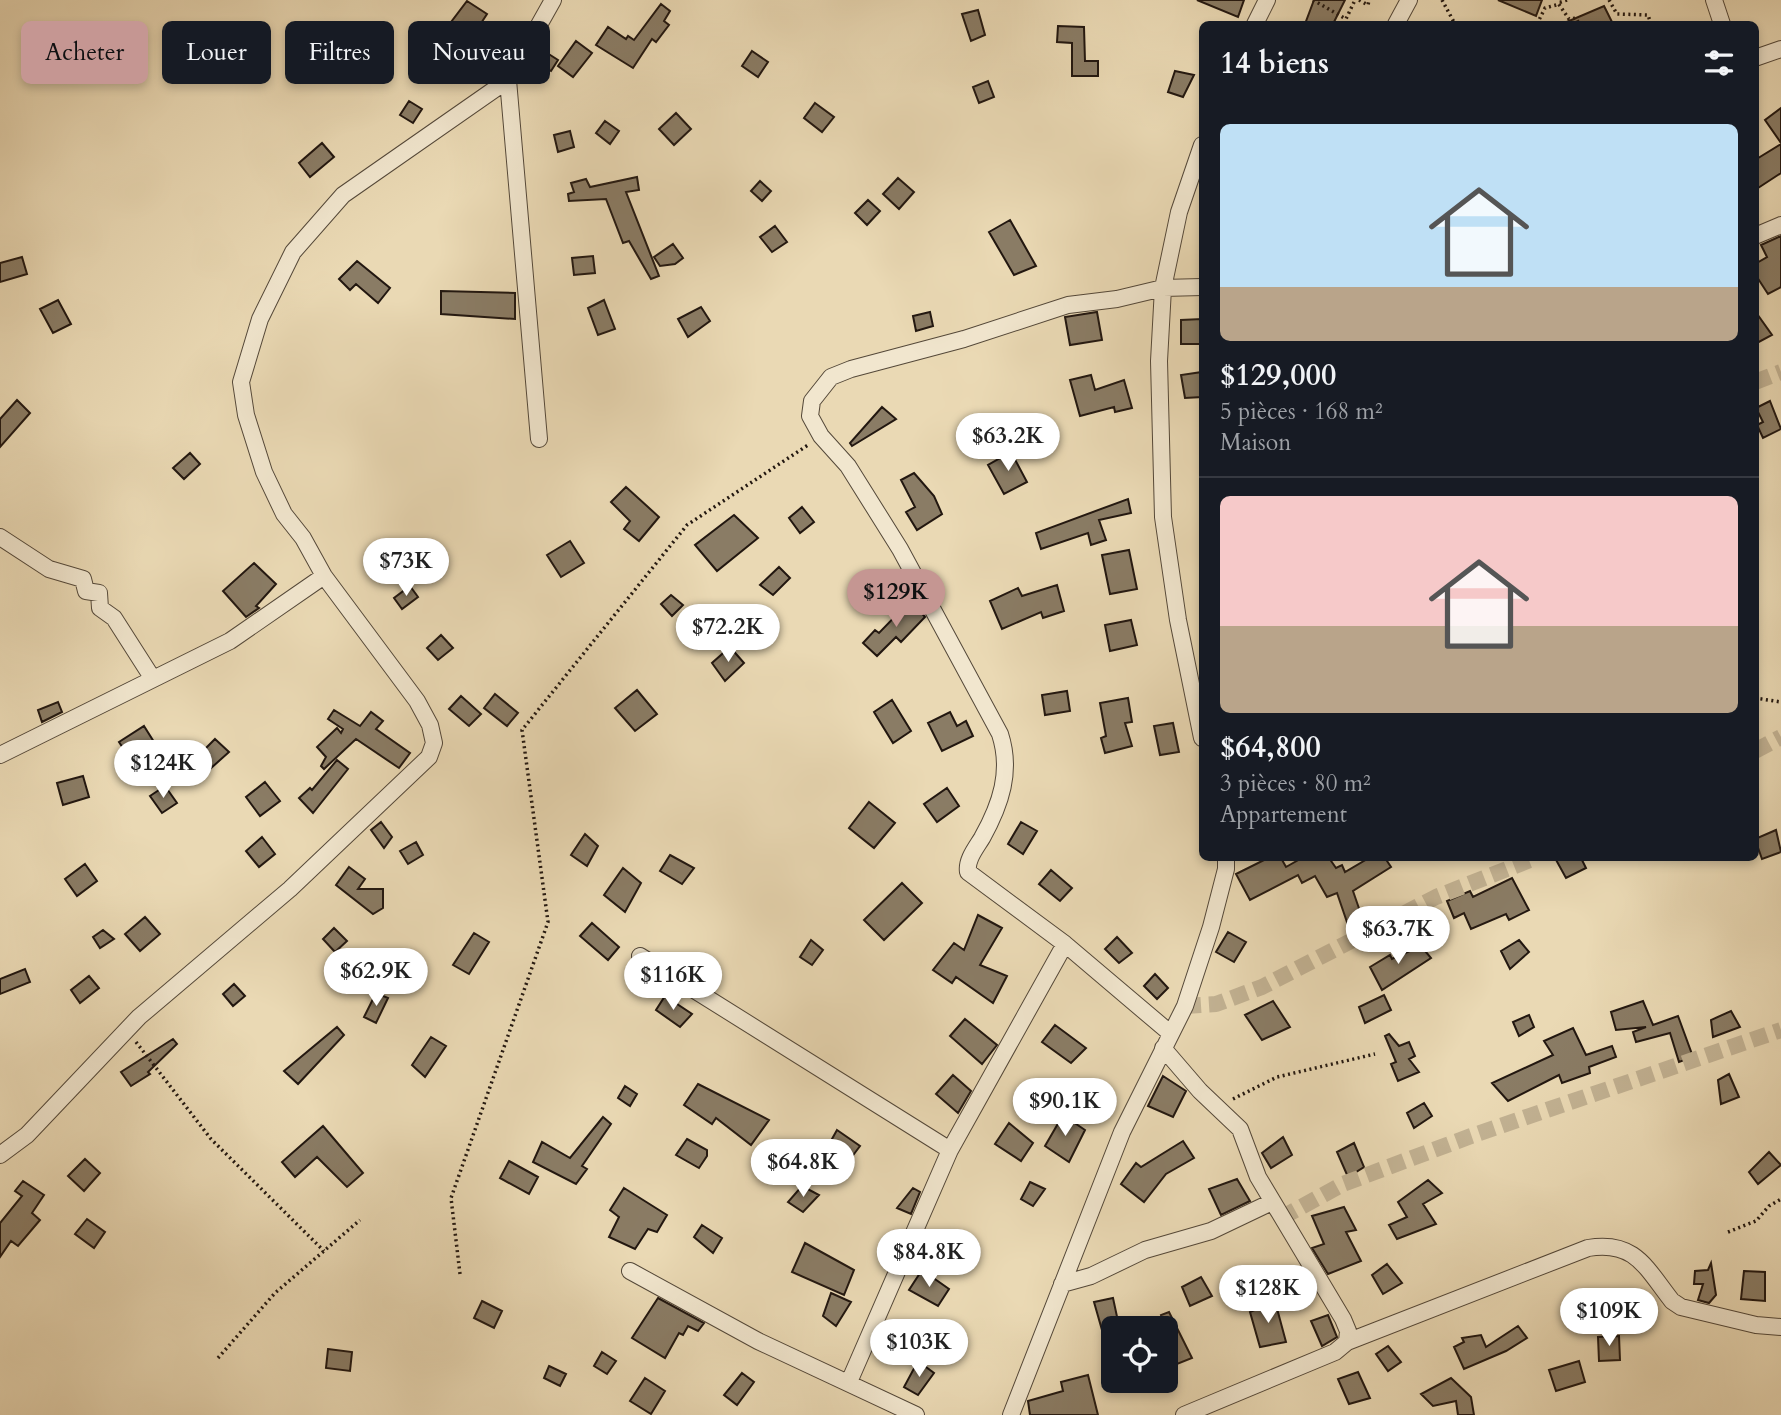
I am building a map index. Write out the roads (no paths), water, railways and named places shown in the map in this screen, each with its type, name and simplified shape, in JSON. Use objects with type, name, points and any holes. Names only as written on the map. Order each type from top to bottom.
[{"type":"street","points":[[541,21],[553,0]]},
{"type":"street","points":[[1256,21],[1267,0]]},
{"type":"street","points":[[1398,21],[1409,0]]},
{"type":"street","points":[[1714,0],[1721,21]]},
{"type":"street","points":[[1759,57],[1781,49]]},
{"type":"street","points":[[0,1155],[27,1135],[127,1030],[171,989],[290,889],[429,757],[434,743],[423,713],[324,576],[303,538],[284,514],[264,472],[246,415],[242,382],[260,319],[293,252],[343,195],[502,84]]},
{"type":"street","points":[[508,84],[539,439]]},
{"type":"street","points":[[1199,154],[1179,212],[1164,288],[1159,360],[1164,517],[1178,620],[1199,723]]},
{"type":"street","points":[[1759,234],[1781,225]]},
{"type":"street","points":[[1199,287],[1164,288],[1117,299],[1068,305],[831,377],[812,401],[810,416],[821,436],[848,466],[900,549],[1000,733],[1007,758],[1005,782],[991,820],[969,859],[968,872],[1065,944],[1167,1041],[1200,1091],[1219,1106],[1240,1129],[1250,1162],[1343,1319],[1348,1331],[1347,1342]]},
{"type":"street","points":[[0,537],[49,569],[83,579],[86,591],[99,593],[100,608],[114,618],[153,680]]},
{"type":"street","points":[[0,755],[230,641],[324,576]]},
{"type":"street","points":[[1011,1415],[1122,1132],[1185,1006],[1211,928],[1226,861]]},
{"type":"street","points":[[849,1382],[950,1150],[1065,944]]},
{"type":"street","points":[[640,956],[950,1150]]},
{"type":"street","points":[[1062,1284],[1091,1276],[1145,1250],[1211,1231],[1272,1202]]},
{"type":"street","points":[[1184,1415],[1335,1352],[1347,1342],[1588,1248],[1608,1245],[1630,1251],[1672,1301],[1681,1307],[1756,1325],[1781,1327]]},
{"type":"street","points":[[630,1271],[758,1341],[916,1415]]},
{"type":"tunnel","points":[[1759,380],[1781,372]]},
{"type":"tunnel","points":[[1759,749],[1781,737]]},
{"type":"tunnel","points":[[1185,1006],[1216,1004],[1262,987],[1436,897],[1527,861]]},
{"type":"tunnel","points":[[1281,1218],[1343,1184],[1471,1136],[1781,1030]]}]
